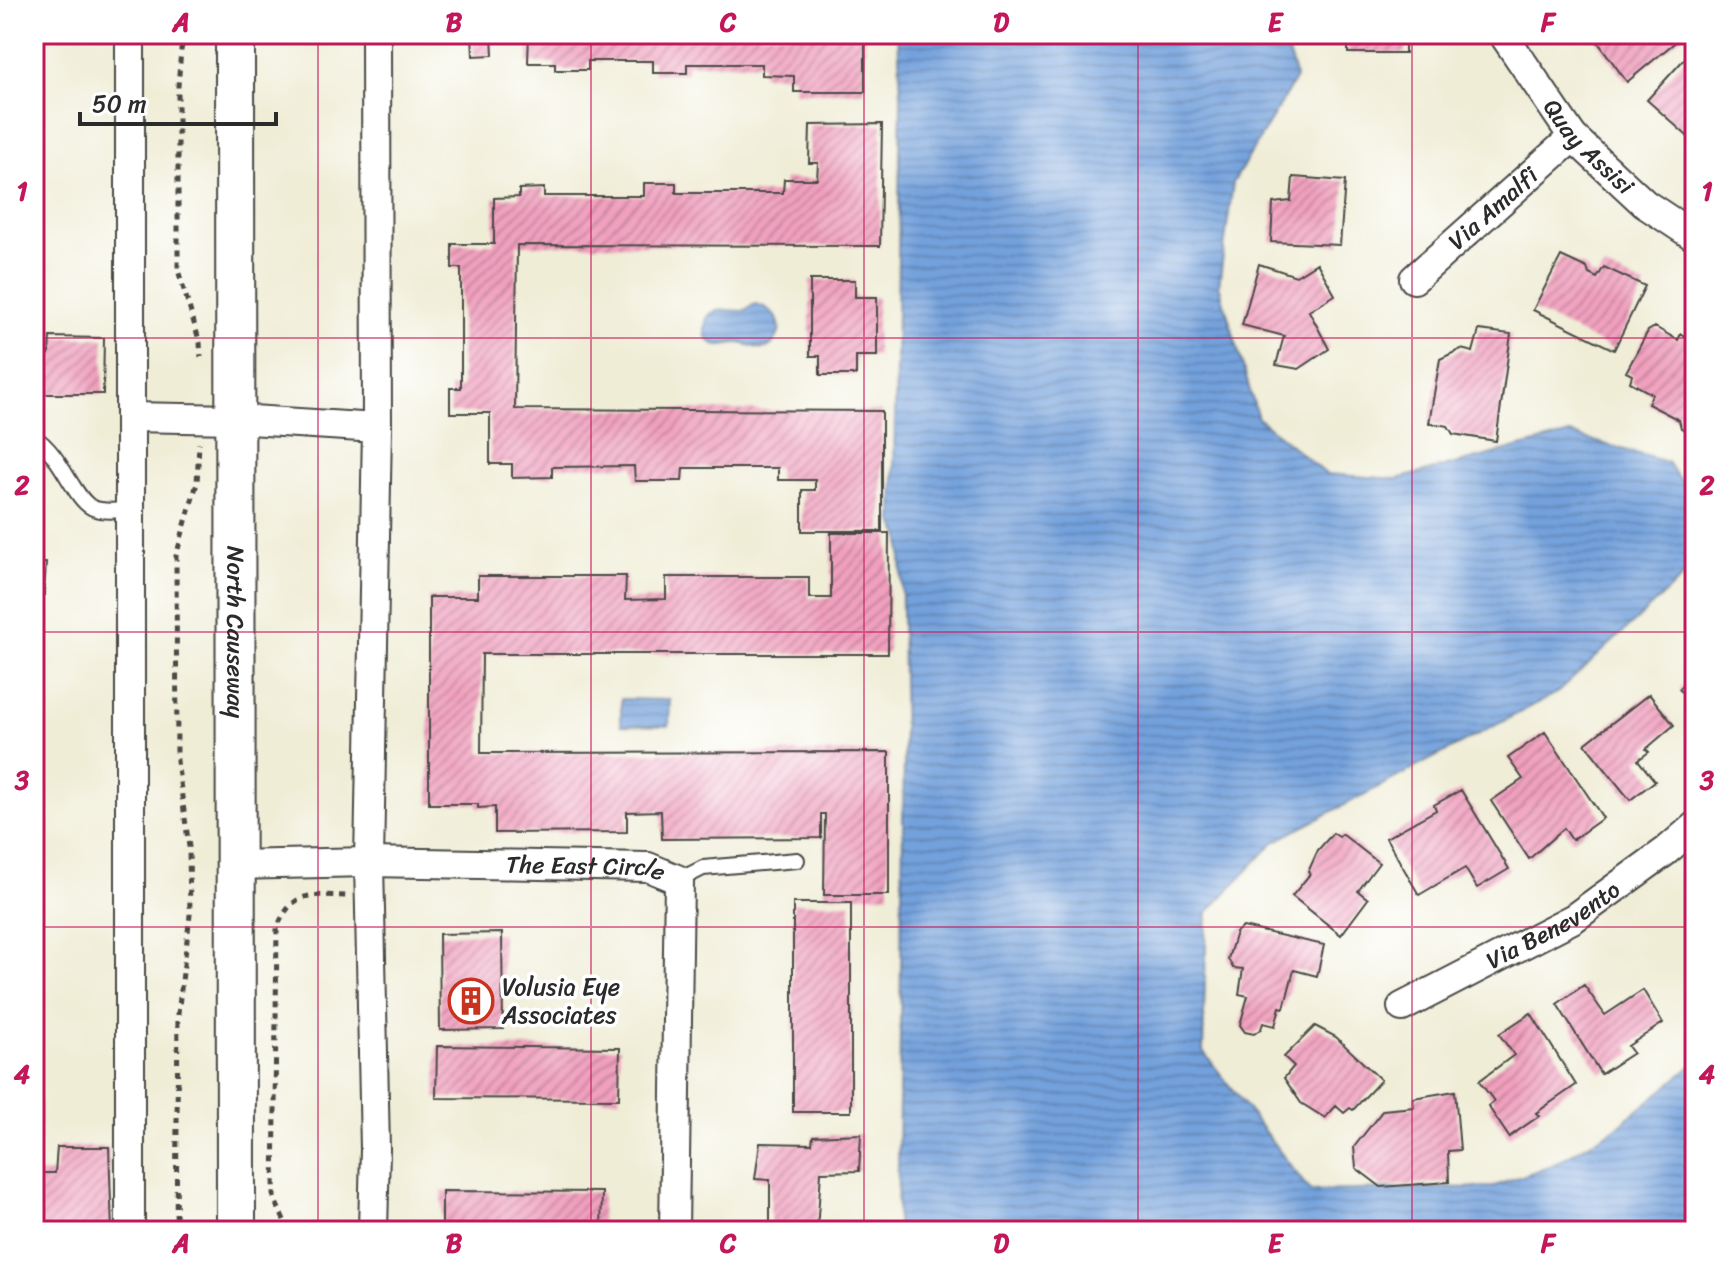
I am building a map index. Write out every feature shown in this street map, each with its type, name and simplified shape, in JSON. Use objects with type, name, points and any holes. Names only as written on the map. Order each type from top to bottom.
[{"type":"main road","name":"North Causeway","points":[[235,34],[218,419],[236,865],[236,1231]]},
{"type":"street","points":[[130,34],[130,1231]]},
{"type":"street","points":[[373,1231],[375,1149],[369,862],[377,428],[376,34]]},
{"type":"street","name":"Quay Assisi","points":[[1503,34],[1573,137],[1645,204],[1695,237]]},
{"type":"street","name":"Via Amalfi","points":[[1414,279],[1573,137]]},
{"type":"street","points":[[130,417],[377,428]]},
{"type":"street","name":"Via Benevento","points":[[1402,1007],[1574,918],[1695,826]]},
{"type":"street","name":"The East Circle","points":[[236,865],[369,862],[648,867],[679,880],[674,1231]]},
{"type":"lane","points":[[34,437],[59,462],[87,504],[94,509],[130,510]]},
{"type":"lane","points":[[679,880],[703,868],[797,860]]},
{"type":"path","points":[[185,34],[178,86],[178,270],[200,343],[201,367]]},
{"type":"path","points":[[176,1231],[178,1014],[190,915],[189,847],[177,761],[176,556],[218,419]]},
{"type":"path","points":[[289,1231],[274,1198],[277,928],[284,911],[300,897],[346,896]]},
{"type":"water","points":[[898,34],[1283,34],[1296,78],[1233,183],[1219,285],[1258,418],[1326,474],[1397,479],[1570,434],[1667,462],[1695,501],[1695,566],[1557,693],[1274,842],[1207,913],[1203,1051],[1310,1191],[1492,1187],[1554,1164],[1616,1128],[1695,1063],[1695,1231],[897,1231],[904,758],[901,537],[893,522],[901,97]]},
{"type":"water","points":[[755,304],[766,308],[778,321],[779,333],[768,348],[738,343],[719,345],[707,339],[706,321],[713,312],[743,311]]},
{"type":"water","points":[[621,699],[670,700],[669,726],[621,725]]},
{"type":"building","points":[[472,34],[492,34],[493,55],[473,56]]},
{"type":"building","points":[[529,34],[865,34],[865,92],[794,92],[794,76],[762,75],[762,64],[687,64],[687,73],[653,73],[653,61],[588,61],[588,70],[555,70],[555,63],[528,63]]},
{"type":"building","points":[[1332,34],[1405,34],[1405,53],[1348,53],[1348,38],[1332,38]]},
{"type":"building","points":[[1592,34],[1685,34],[1627,82]]},
{"type":"building","points":[[1687,56],[1695,63],[1695,143],[1647,100]]},
{"type":"building","points":[[882,124],[880,246],[517,245],[515,409],[882,411],[882,531],[802,531],[802,490],[815,490],[815,480],[778,480],[778,468],[683,468],[682,481],[635,481],[634,466],[552,467],[552,477],[512,478],[512,464],[490,464],[490,413],[450,413],[450,388],[461,388],[461,268],[452,268],[452,244],[494,244],[494,198],[519,197],[519,189],[544,188],[544,196],[644,196],[644,183],[676,183],[676,193],[783,193],[784,179],[817,179],[818,163],[809,163],[810,125]]},
{"type":"building","points":[[1293,177],[1345,181],[1340,245],[1271,242],[1273,203],[1291,201]]},
{"type":"building","points":[[34,254],[37,254],[38,297],[34,297]]},
{"type":"building","points":[[1561,256],[1587,268],[1589,274],[1597,278],[1604,267],[1645,286],[1614,350],[1533,310]]},
{"type":"building","points":[[1317,263],[1335,295],[1309,311],[1329,349],[1299,369],[1276,365],[1284,336],[1242,325],[1259,264],[1296,276]]},
{"type":"building","points":[[810,280],[855,280],[855,297],[877,297],[877,356],[856,356],[856,375],[820,375],[820,356],[810,356]]},
{"type":"building","points":[[1655,327],[1678,340],[1681,334],[1695,342],[1695,434],[1681,428],[1679,420],[1648,404],[1652,394],[1630,382],[1632,375],[1626,372],[1648,331]]},
{"type":"building","points":[[1479,330],[1511,334],[1496,441],[1453,434],[1448,426],[1429,423],[1440,359],[1461,349],[1473,352]]},
{"type":"building","points":[[50,337],[104,338],[103,394],[34,394],[34,356],[49,354]]},
{"type":"building","points":[[831,533],[889,533],[888,654],[482,654],[481,753],[889,752],[889,895],[824,895],[825,814],[821,814],[821,838],[662,839],[661,811],[627,812],[627,832],[495,833],[495,807],[429,804],[429,597],[478,597],[478,576],[626,576],[625,600],[666,599],[666,577],[809,577],[809,598],[831,598]]},
{"type":"building","points":[[34,563],[46,563],[44,595],[34,595]]},
{"type":"building","points":[[1695,674],[1695,706],[1679,689]]},
{"type":"building","points":[[1649,694],[1674,725],[1638,760],[1655,781],[1630,800],[1585,744]]},
{"type":"building","points":[[1545,732],[1603,818],[1572,840],[1564,828],[1529,859],[1491,801],[1523,779],[1508,758]]},
{"type":"building","points":[[1461,790],[1509,869],[1477,888],[1465,868],[1419,895],[1386,838],[1436,810],[1434,805]]},
{"type":"building","points":[[1333,833],[1339,837],[1342,834],[1379,863],[1358,891],[1368,899],[1341,935],[1292,896],[1310,874],[1308,872],[1318,850]]},
{"type":"building","points":[[793,903],[851,903],[851,1112],[793,1112]]},
{"type":"building","points":[[1243,927],[1324,945],[1317,976],[1294,970],[1284,1008],[1280,1007],[1275,1026],[1263,1023],[1254,1034],[1245,1032],[1240,1025],[1248,996],[1239,994],[1243,969],[1233,968],[1228,959],[1236,932]]},
{"type":"building","name":"Volusia Eye Associates","points":[[502,933],[503,1029],[440,1030],[439,934]]},
{"type":"building","points":[[1584,985],[1605,1015],[1643,990],[1663,1023],[1628,1046],[1633,1053],[1601,1074],[1557,1004]]},
{"type":"building","points":[[1531,1013],[1576,1085],[1536,1113],[1539,1116],[1509,1137],[1488,1106],[1494,1101],[1479,1081],[1514,1055],[1499,1034]]},
{"type":"building","points":[[1315,1026],[1336,1037],[1381,1080],[1353,1110],[1350,1108],[1344,1113],[1336,1106],[1325,1118],[1301,1103],[1284,1078],[1294,1066],[1284,1057]]},
{"type":"building","points":[[437,1046],[620,1048],[619,1099],[436,1098]]},
{"type":"building","points":[[1455,1091],[1460,1150],[1448,1151],[1449,1182],[1381,1187],[1356,1168],[1354,1147],[1383,1110],[1414,1107],[1413,1098]]},
{"type":"building","points":[[34,1101],[41,1101],[40,1142],[34,1142]]},
{"type":"building","points":[[861,1134],[859,1171],[821,1172],[817,1231],[770,1231],[770,1180],[755,1179],[760,1143],[812,1144],[813,1136]]},
{"type":"building","points":[[57,1147],[109,1147],[112,1231],[34,1231],[34,1173],[55,1173]]},
{"type":"building","points":[[442,1191],[602,1192],[601,1231],[442,1231]]},
{"type":"place","name":"Volusia Eye Associates","points":[[471,1001]]}]
